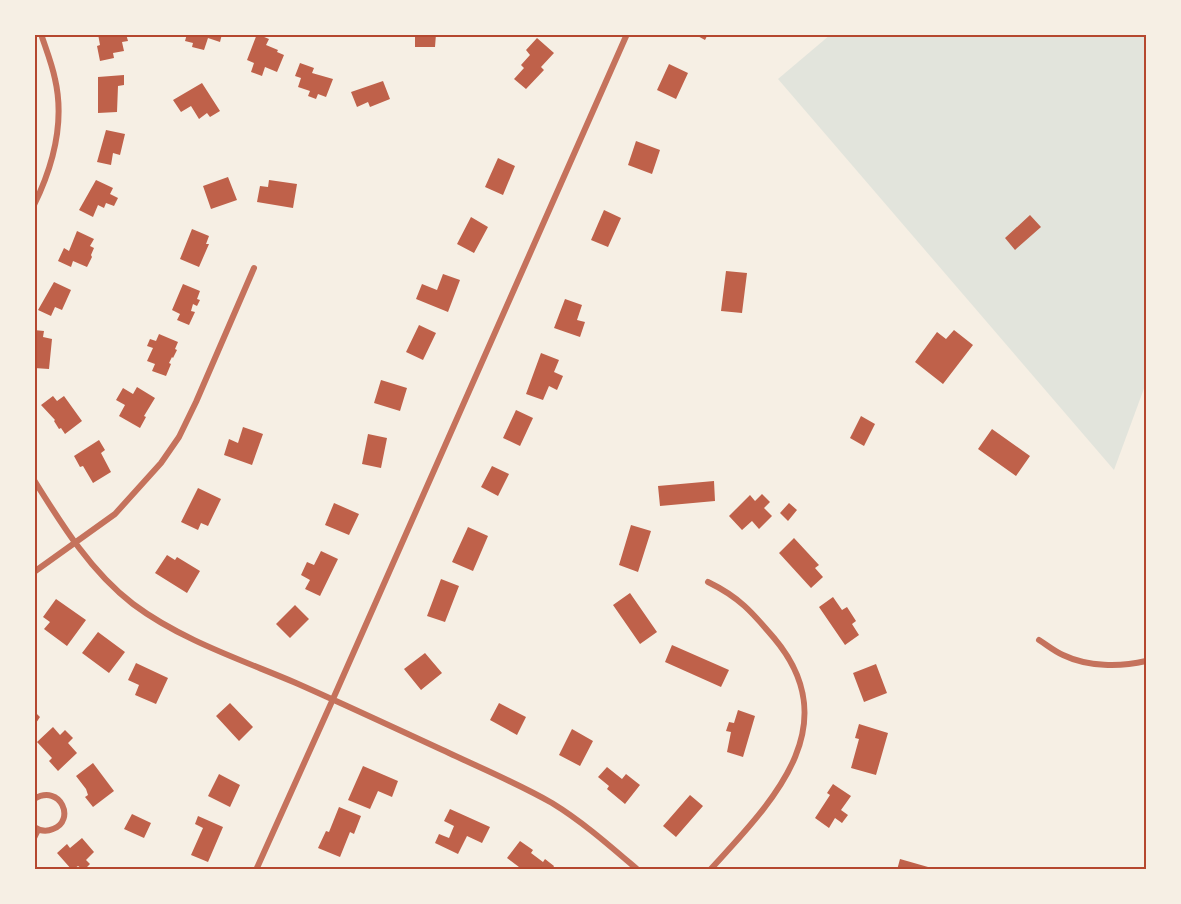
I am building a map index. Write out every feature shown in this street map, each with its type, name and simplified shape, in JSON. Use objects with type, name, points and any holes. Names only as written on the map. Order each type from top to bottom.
[{"type":"street","points":[[34,205],[46,181],[55,148],[59,114],[56,80],[41,34]]},
{"type":"street","points":[[256,870],[627,34]]},
{"type":"street","points":[[34,572],[114,514],[161,463],[179,437],[196,402],[254,268]]},
{"type":"street","points":[[34,480],[75,543],[105,579],[133,604],[159,621],[194,639],[333,699],[512,782],[551,803],[590,829],[638,870]]},
{"type":"street","points":[[708,582],[729,592],[743,603],[781,646],[793,666],[801,687],[804,711],[802,736],[794,762],[783,783],[754,822],[710,870]]},
{"type":"street","points":[[1039,640],[1063,655],[1086,662],[1112,665],[1146,661]]},
{"type":"street","points":[[34,799],[41,795],[54,796],[60,800],[64,810],[64,817],[56,828],[46,831],[36,828],[34,838]]},
{"type":"shaded area","points":[[830,35],[1146,35],[1146,383],[1114,470],[778,79]]},
{"type":"building","points":[[98,34],[126,34],[128,41],[122,42],[124,51],[113,53],[114,58],[100,61],[97,46],[100,45]]},
{"type":"building","points":[[187,34],[222,34],[220,42],[208,38],[204,50],[192,47],[193,43],[185,41]]},
{"type":"building","points":[[257,34],[269,39],[266,45],[284,55],[277,72],[265,67],[262,76],[251,72],[254,63],[247,60]]},
{"type":"building","points":[[415,34],[436,34],[435,47],[415,47]]},
{"type":"building","points":[[694,34],[708,34],[705,40]]},
{"type":"building","points":[[537,38],[554,53],[541,67],[544,70],[526,89],[514,79],[524,68],[521,65],[530,55],[526,50]]},
{"type":"building","points":[[300,63],[314,68],[312,73],[333,79],[326,97],[318,94],[316,99],[308,96],[310,91],[298,87],[301,78],[295,76]]},
{"type":"building","points":[[669,64],[688,73],[676,99],[657,90]]},
{"type":"building","points":[[124,75],[124,85],[118,86],[117,112],[98,113],[98,77]]},
{"type":"building","points":[[383,81],[390,99],[370,107],[368,102],[357,107],[351,92]]},
{"type":"building","points":[[202,83],[220,111],[210,117],[207,113],[199,119],[191,106],[181,112],[173,100]]},
{"type":"building","points":[[106,130],[125,134],[120,155],[113,153],[111,165],[97,162]]},
{"type":"building","points":[[636,141],[660,150],[652,174],[628,165]]},
{"type":"building","points":[[498,158],[515,166],[503,195],[485,187]]},
{"type":"building","points":[[228,177],[237,200],[211,209],[203,186]]},
{"type":"building","points":[[96,180],[113,188],[110,194],[118,198],[114,206],[106,203],[104,208],[98,205],[93,217],[79,210]]},
{"type":"building","points":[[269,180],[297,184],[293,208],[257,202],[260,186],[268,187]]},
{"type":"building","points":[[604,210],[621,218],[608,247],[591,240]]},
{"type":"building","points":[[1030,215],[1041,227],[1015,250],[1005,238]]},
{"type":"building","points":[[471,217],[488,227],[474,253],[457,244]]},
{"type":"building","points":[[192,229],[209,236],[206,244],[209,244],[199,267],[180,259]]},
{"type":"building","points":[[77,231],[94,239],[90,246],[94,248],[92,257],[87,267],[73,261],[71,267],[58,261],[64,248],[69,251]]},
{"type":"building","points":[[726,271],[747,273],[742,313],[721,311]]},
{"type":"building","points":[[443,274],[460,280],[448,312],[416,299],[422,284],[437,290]]},
{"type":"building","points":[[54,282],[71,290],[62,310],[55,307],[51,316],[38,310]]},
{"type":"building","points":[[183,284],[200,291],[197,299],[200,300],[197,306],[193,304],[191,311],[195,312],[189,325],[177,320],[180,314],[172,310]]},
{"type":"building","points":[[565,299],[582,305],[577,320],[585,322],[580,337],[554,328]]},
{"type":"building","points":[[419,325],[436,333],[423,360],[406,352]]},
{"type":"building","points":[[34,330],[44,331],[43,337],[52,339],[49,369],[34,368]]},
{"type":"building","points":[[954,330],[973,345],[943,384],[915,362],[937,332],[946,339]]},
{"type":"building","points":[[159,334],[178,342],[166,376],[152,371],[155,364],[147,361],[153,348],[147,346],[150,339],[156,341]]},
{"type":"building","points":[[541,353],[559,360],[554,372],[563,376],[557,390],[549,386],[543,400],[526,394]]},
{"type":"building","points":[[381,380],[407,388],[400,411],[374,403]]},
{"type":"building","points":[[137,387],[155,398],[140,428],[119,416],[125,405],[116,400],[123,388],[133,394]]},
{"type":"building","points":[[53,396],[57,401],[64,396],[82,421],[65,434],[41,405]]},
{"type":"building","points":[[516,410],[533,418],[520,446],[503,438]]},
{"type":"building","points":[[861,416],[875,424],[864,446],[850,438]]},
{"type":"building","points":[[243,427],[263,434],[252,465],[224,455],[229,439],[238,443]]},
{"type":"building","points":[[992,429],[1030,456],[1016,476],[978,449]]},
{"type":"building","points":[[368,434],[387,438],[381,468],[362,464]]},
{"type":"building","points":[[99,440],[105,450],[101,453],[111,472],[93,483],[74,456]]},
{"type":"building","points":[[492,466],[509,474],[498,496],[481,487]]},
{"type":"building","points":[[714,481],[715,501],[660,506],[658,486]]},
{"type":"building","points":[[198,488],[221,499],[208,526],[201,523],[198,530],[181,522]]},
{"type":"building","points":[[762,494],[770,502],[764,508],[772,516],[759,529],[752,521],[742,530],[729,516],[750,495],[755,501]]},
{"type":"building","points":[[334,503],[359,514],[349,535],[325,525]]},
{"type":"building","points":[[789,503],[797,510],[788,521],[780,513]]},
{"type":"building","points":[[631,525],[651,531],[638,572],[619,565]]},
{"type":"building","points":[[468,527],[488,536],[473,571],[452,562]]},
{"type":"building","points":[[794,538],[819,565],[815,568],[823,577],[811,588],[779,553]]},
{"type":"building","points":[[321,551],[338,559],[320,596],[305,589],[310,580],[301,575],[307,562],[314,565]]},
{"type":"building","points":[[167,555],[175,560],[177,557],[200,571],[187,593],[155,573]]},
{"type":"building","points":[[441,579],[459,586],[445,622],[427,616]]},
{"type":"building","points":[[630,593],[657,632],[640,644],[613,605]]},
{"type":"building","points":[[833,597],[842,610],[847,607],[856,621],[852,624],[859,635],[845,645],[819,607]]},
{"type":"building","points":[[56,599],[86,620],[67,646],[44,629],[50,622],[43,617]]},
{"type":"building","points":[[295,605],[309,619],[290,638],[276,624]]},
{"type":"building","points":[[98,632],[125,652],[109,673],[82,653]]},
{"type":"building","points":[[672,645],[729,670],[721,687],[665,662]]},
{"type":"building","points":[[425,653],[442,673],[421,690],[404,669]]},
{"type":"building","points":[[136,663],[168,678],[156,704],[135,695],[139,685],[128,680]]},
{"type":"building","points":[[876,664],[887,693],[864,702],[853,673]]},
{"type":"building","points":[[230,703],[253,727],[239,741],[216,716]]},
{"type":"building","points":[[499,703],[526,717],[517,735],[490,720]]},
{"type":"building","points":[[738,710],[755,716],[743,757],[727,752],[731,732],[726,731],[729,722],[734,723]]},
{"type":"building","points":[[34,711],[40,717],[34,726]]},
{"type":"building","points":[[859,724],[888,733],[876,775],[851,768],[859,739],[855,738]]},
{"type":"building","points":[[53,727],[60,735],[65,730],[73,738],[68,743],[77,753],[58,771],[49,761],[52,758],[37,742]]},
{"type":"building","points":[[572,729],[593,741],[580,766],[559,755]]},
{"type":"building","points":[[93,763],[114,791],[93,807],[85,797],[88,795],[86,789],[76,776]]},
{"type":"building","points":[[363,766],[398,781],[392,797],[378,791],[370,809],[348,800]]},
{"type":"building","points":[[607,767],[622,779],[626,774],[640,785],[625,804],[607,789],[609,786],[598,777]]},
{"type":"building","points":[[219,774],[240,785],[230,807],[208,796]]},
{"type":"building","points":[[833,784],[851,796],[841,810],[848,815],[842,823],[835,818],[829,828],[815,818],[830,795],[827,793]]},
{"type":"building","points":[[690,795],[703,806],[676,837],[663,826]]},
{"type":"building","points":[[339,807],[361,816],[354,834],[350,832],[340,857],[318,848],[326,831],[329,832]]},
{"type":"building","points":[[450,809],[490,827],[482,843],[467,836],[458,854],[435,843],[439,834],[449,838],[454,826],[444,821]]},
{"type":"building","points":[[132,814],[151,823],[144,838],[124,829]]},
{"type":"building","points":[[198,816],[223,827],[208,862],[191,855],[203,828],[195,824]]},
{"type":"building","points":[[82,838],[94,852],[86,860],[90,864],[84,870],[78,866],[72,870],[57,853],[67,844],[70,848]]},
{"type":"building","points":[[520,841],[533,850],[531,853],[543,862],[545,859],[554,866],[552,870],[523,870],[507,858]]},
{"type":"building","points":[[900,859],[928,867],[927,870],[897,870]]}]
